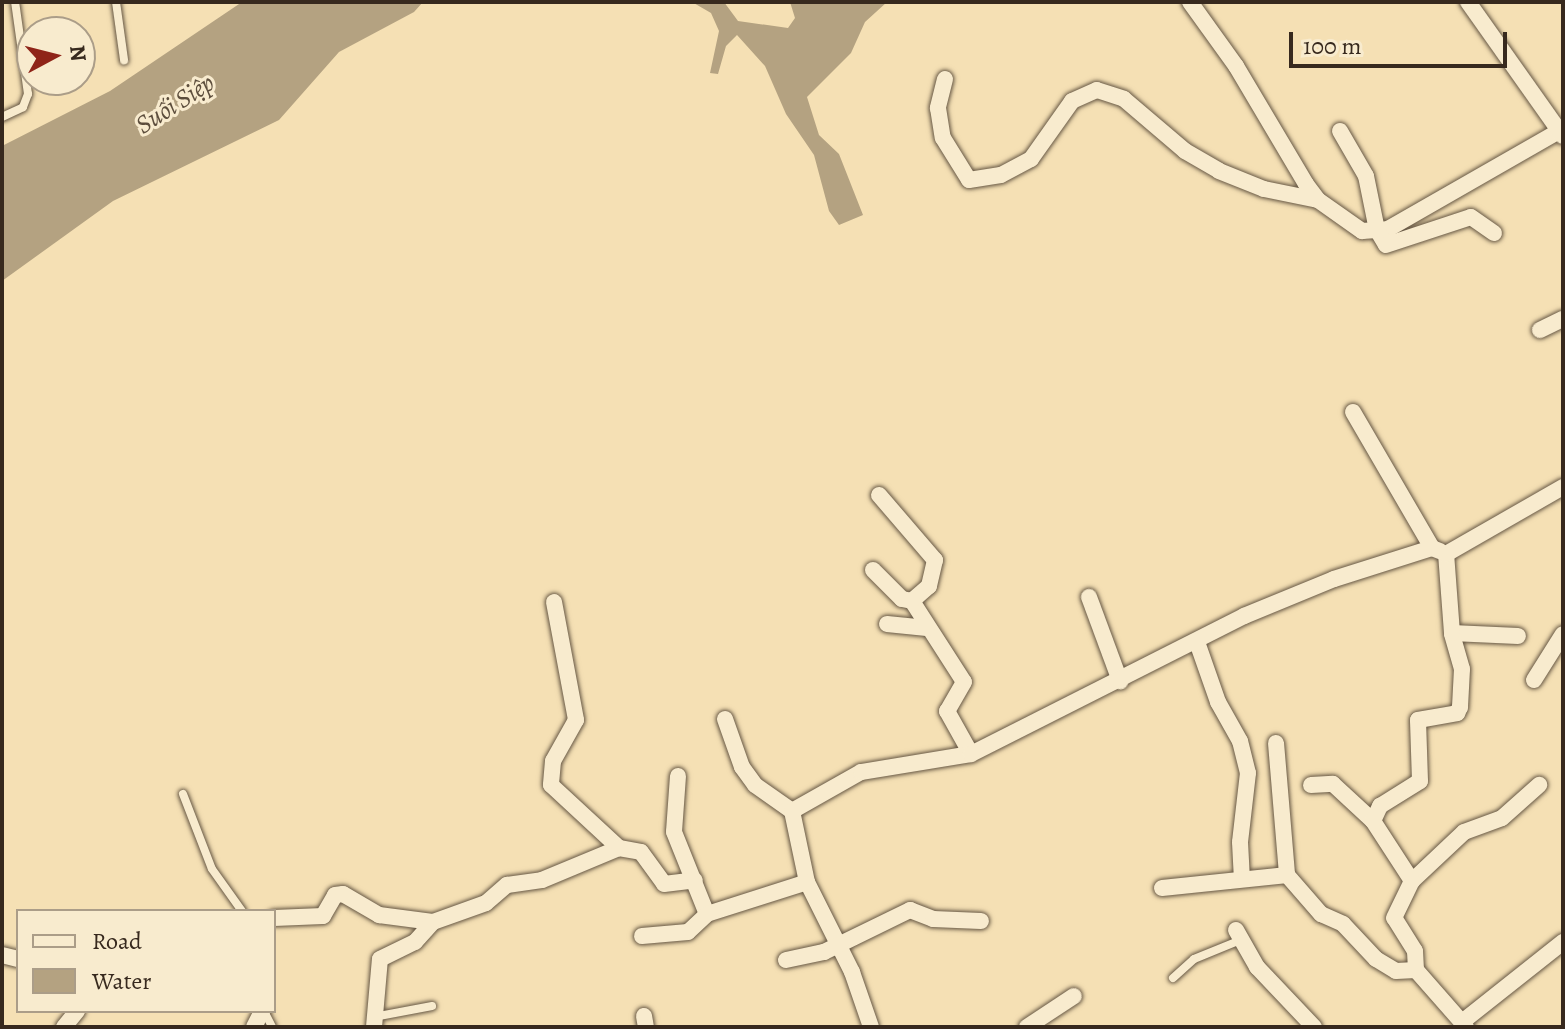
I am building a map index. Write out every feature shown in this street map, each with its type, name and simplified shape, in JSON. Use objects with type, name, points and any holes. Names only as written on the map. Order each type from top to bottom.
[{"type":"street","points":[[1190,2],[1318,200],[1362,231],[1377,230],[1456,194],[1561,134],[1469,2]]},
{"type":"street","points":[[945,79],[938,108],[943,138],[969,180],[1001,175],[1031,159],[1072,101],[1097,90],[1124,99],[1185,151],[1219,171],[1264,189],[1318,200]]},
{"type":"street","points":[[1340,131],[1366,176],[1377,230],[1390,246],[1471,217],[1494,233]]},
{"type":"street","points":[[1540,330],[1563,319]]},
{"type":"street","points":[[1353,412],[1439,551],[1452,633],[1462,669],[1457,713],[1418,720],[1420,781],[1380,806],[1373,821]]},
{"type":"street","points":[[792,811],[861,772],[971,754],[1300,593],[1439,551],[1563,487]]},
{"type":"street","points":[[879,495],[935,560],[929,586],[912,601]]},
{"type":"street","points":[[873,570],[902,599],[912,601],[964,682],[947,711],[971,754]]},
{"type":"street","points":[[1089,597],[1120,681]]},
{"type":"street","points":[[554,602],[576,720],[553,761],[551,785],[619,848],[641,852],[664,884],[695,880]]},
{"type":"street","points":[[887,624],[927,628]]},
{"type":"street","points":[[1452,633],[1518,636]]},
{"type":"street","points":[[1534,680],[1563,634]]},
{"type":"street","points":[[1197,642],[1218,702],[1240,741],[1248,773],[1240,842],[1242,878]]},
{"type":"street","points":[[725,719],[742,767],[755,785],[792,811],[807,882],[840,945],[871,1027]]},
{"type":"street","points":[[1276,743],[1287,875],[1321,914],[1343,924],[1376,959],[1396,971],[1416,970]]},
{"type":"street","points":[[678,776],[674,832],[707,914]]},
{"type":"street","points":[[1311,785],[1333,784],[1373,821],[1412,881]]},
{"type":"street","points":[[1539,785],[1502,818],[1464,832],[1412,881],[1394,918],[1415,951],[1416,970],[1464,1024],[1563,942]]},
{"type":"street","points":[[276,918],[323,916],[335,895],[343,894],[379,915],[433,922],[486,903],[507,885],[542,880],[619,848]]},
{"type":"street","points":[[1162,888],[1287,875]]},
{"type":"street","points":[[642,936],[688,932],[707,914],[807,882]]},
{"type":"street","points":[[786,960],[840,945],[910,910],[933,919],[981,921]]},
{"type":"street","points":[[376,1021],[380,959],[415,942],[433,922]]},
{"type":"street","points":[[1237,936],[1314,1027]]},
{"type":"street","points":[[1027,1027],[1074,996]]},
{"type":"lane","points":[[2,117],[23,107],[28,94],[15,2]]},
{"type":"lane","points":[[116,2],[124,60]]},
{"type":"lane","points":[[183,794],[212,869],[241,909]]},
{"type":"lane","points":[[1173,978],[1194,959],[1237,936]]},
{"type":"lane","points":[[376,1021],[432,1006]]},
{"type":"water","name":"Suối Siệp","points":[[242,2],[423,2],[414,12],[339,52],[279,120],[113,201],[2,281],[2,146],[110,91]]},
{"type":"water","points":[[692,2],[724,2],[738,21],[788,28],[795,18],[790,2],[887,2],[865,22],[851,53],[807,97],[819,135],[839,154],[863,215],[839,225],[829,211],[814,155],[786,114],[765,66],[737,35],[726,46],[718,74],[710,73],[719,31],[711,13]]}]
